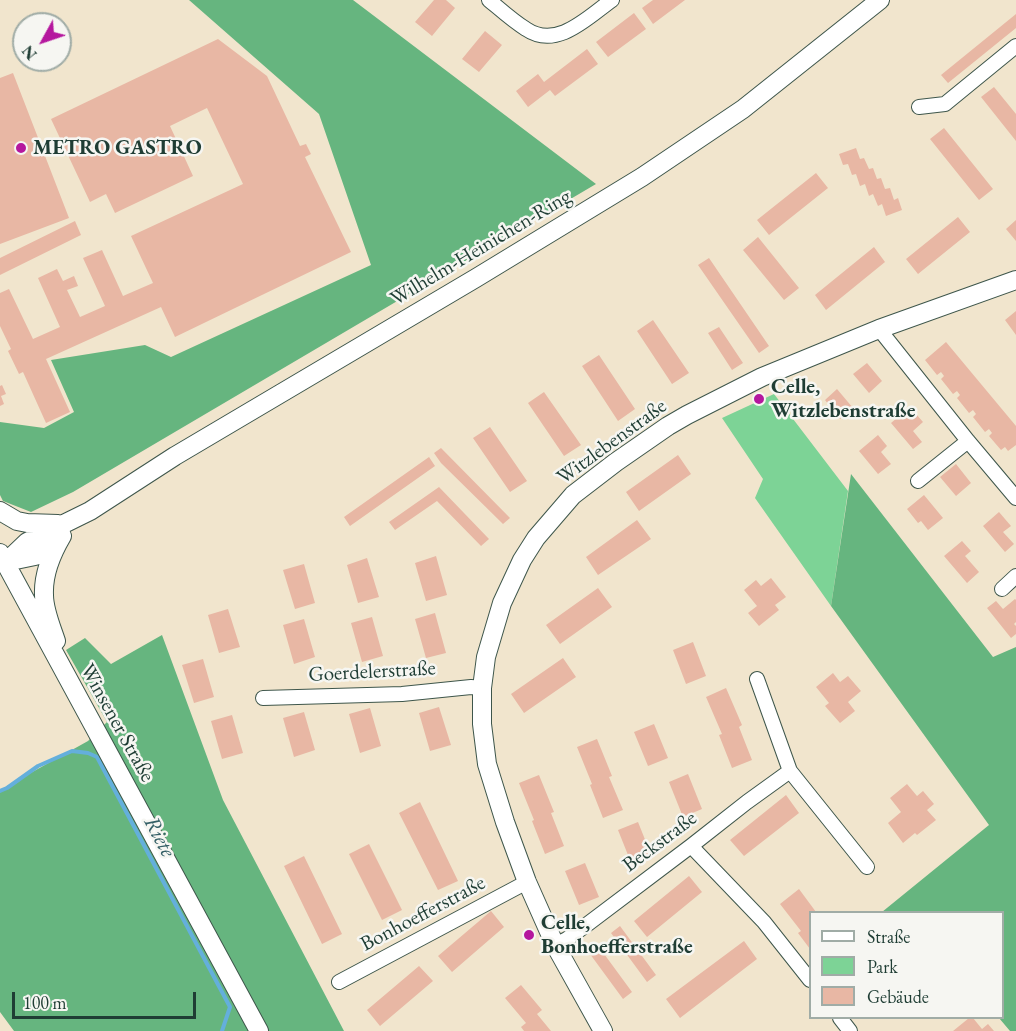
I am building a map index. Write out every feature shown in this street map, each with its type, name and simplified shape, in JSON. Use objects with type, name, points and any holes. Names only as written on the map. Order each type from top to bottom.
[{"type":"main road","name":"Wilhelm-Heinichen-Ring","points":[[2,558],[27,542],[63,530],[184,450],[642,177],[743,109],[880,0]]},
{"type":"main road","name":"Witzlebenstraße","points":[[603,1031],[555,945],[527,882],[487,764],[482,724],[482,688],[486,657],[502,603],[522,560],[536,538],[573,495],[616,462],[687,414],[762,377],[879,329],[1016,280]]},
{"type":"main road","points":[[0,511],[17,521],[63,530],[45,576],[44,594],[47,612],[71,685]]},
{"type":"main road","name":"Winsener Straße","points":[[2,558],[259,1031]]},
{"type":"street","points":[[489,0],[528,31],[543,36],[559,35],[574,28],[612,0]]},
{"type":"street","points":[[919,107],[945,104],[1016,46]]},
{"type":"street","points":[[879,329],[1016,498]]},
{"type":"street","points":[[918,481],[968,441]]},
{"type":"street","points":[[1002,589],[1016,576]]},
{"type":"street","points":[[757,679],[790,771],[867,867]]},
{"type":"street","name":"Goerdelerstraße","points":[[263,698],[482,688]]},
{"type":"street","name":"Beckstraße","points":[[555,945],[790,771]]},
{"type":"street","points":[[691,846],[764,922],[809,979]]},
{"type":"street","name":"Bonhoefferstraße","points":[[339,982],[527,882]]},
{"type":"green space","points":[[189,0],[353,0],[596,184],[73,492],[31,512],[3,501],[0,495],[0,422],[44,428],[74,412],[51,360],[145,345],[171,357],[371,265],[319,114]]},
{"type":"green space","points":[[774,394],[848,491],[831,606],[755,498],[763,479],[722,418]]},
{"type":"green space","points":[[851,474],[993,657],[1016,647],[1016,1031],[1010,1031],[1000,1019],[1004,1019],[1004,911],[883,911],[989,825],[831,606]]},
{"type":"green space","points":[[162,635],[223,800],[344,1031],[14,1031],[0,1012],[0,790],[88,741],[107,722],[66,650],[85,638],[111,664]]},
{"type":"building","points":[[434,0],[446,0],[455,8],[432,36],[415,22]]},
{"type":"building","points":[[653,0],[685,0],[653,24],[642,8]]},
{"type":"building","points":[[634,13],[646,29],[608,57],[596,42]]},
{"type":"building","points":[[1016,14],[1016,28],[948,83],[941,75]]},
{"type":"building","points":[[485,31],[502,45],[479,72],[462,59]]},
{"type":"building","points":[[218,39],[267,76],[300,146],[306,144],[311,154],[305,157],[351,252],[175,337],[161,307],[46,359],[70,412],[46,423],[23,372],[19,374],[8,351],[11,349],[0,326],[0,293],[9,289],[33,339],[60,327],[38,278],[57,269],[63,281],[74,276],[78,286],[67,290],[80,317],[105,306],[83,258],[102,250],[123,296],[153,283],[131,236],[243,184],[207,108],[170,126],[193,176],[115,213],[106,194],[90,202],[51,119]]},
{"type":"building","points":[[587,49],[598,64],[555,96],[550,90],[528,107],[516,91],[538,74],[544,82]]},
{"type":"building","name":"METRO GASTRO","points":[[13,73],[69,218],[0,244],[0,78]]},
{"type":"building","points":[[994,87],[1016,114],[1016,141],[981,97]]},
{"type":"building","points":[[944,128],[993,189],[979,200],[930,139]]},
{"type":"building","points":[[856,148],[860,159],[864,158],[869,169],[873,168],[877,179],[881,178],[885,189],[890,188],[894,200],[898,198],[902,210],[886,216],[882,204],[878,206],[873,194],[869,196],[865,184],[860,186],[856,174],[852,175],[848,164],[843,165],[839,154]]},
{"type":"building","points":[[816,173],[828,188],[769,235],[757,220]]},
{"type":"building","points":[[958,217],[970,232],[918,274],[906,259]]},
{"type":"building","points":[[1016,220],[1016,241],[1006,229]]},
{"type":"building","points":[[75,221],[81,235],[0,275],[0,258]]},
{"type":"building","points":[[758,237],[799,288],[784,300],[743,250]]},
{"type":"building","points":[[874,247],[885,262],[826,310],[815,295]]},
{"type":"building","points":[[709,258],[769,346],[759,353],[698,265]]},
{"type":"building","points":[[1016,311],[1016,335],[1005,320]]},
{"type":"building","points":[[653,320],[689,373],[672,384],[637,331]]},
{"type":"building","points":[[719,327],[743,363],[732,370],[708,333]]},
{"type":"building","points":[[946,342],[1016,426],[1016,445],[1008,451],[1005,447],[1001,450],[989,436],[992,433],[989,429],[985,432],[973,417],[976,414],[973,410],[969,413],[957,398],[960,395],[957,391],[953,394],[941,379],[944,376],[941,372],[937,375],[925,360]]},
{"type":"building","points":[[599,355],[635,409],[618,421],[582,366]]},
{"type":"building","points":[[867,363],[882,381],[869,393],[853,374]]},
{"type":"building","points":[[2,385],[6,394],[1,396],[4,404],[0,406],[0,386]]},
{"type":"building","points":[[837,389],[853,408],[840,419],[825,400]]},
{"type":"building","points":[[544,392],[581,445],[564,456],[528,403]]},
{"type":"building","points":[[910,407],[923,422],[913,431],[922,442],[913,449],[891,423]]},
{"type":"building","points":[[490,427],[527,481],[510,492],[473,438]]},
{"type":"building","points":[[878,435],[887,446],[881,452],[891,464],[878,474],[859,451]]},
{"type":"building","points":[[441,448],[510,518],[503,524],[441,463],[434,453]]},
{"type":"building","points":[[678,455],[691,474],[639,511],[626,492]]},
{"type":"building","points":[[429,457],[435,466],[350,526],[344,517]]},
{"type":"building","points":[[956,464],[971,483],[956,496],[940,477]]},
{"type":"building","points":[[439,487],[489,539],[481,546],[437,501],[395,530],[389,522]]},
{"type":"building","points":[[924,495],[943,518],[928,530],[921,521],[918,523],[907,509]]},
{"type":"building","points":[[999,512],[1011,526],[1003,532],[1014,544],[1005,552],[983,526]]},
{"type":"building","points":[[637,520],[651,539],[598,575],[586,557]]},
{"type":"building","points":[[962,541],[971,551],[965,556],[979,572],[967,583],[944,556]]},
{"type":"building","points":[[436,556],[447,595],[426,601],[415,563]]},
{"type":"building","points":[[367,558],[379,597],[358,603],[347,565]]},
{"type":"building","points":[[304,564],[315,603],[295,609],[283,570]]},
{"type":"building","points":[[771,578],[786,597],[775,605],[779,610],[759,626],[748,613],[757,606],[744,590],[756,580],[761,586]]},
{"type":"building","points":[[598,588],[612,607],[560,644],[546,625]]},
{"type":"building","points":[[1015,599],[1016,634],[1011,638],[987,608],[996,601],[1003,609]]},
{"type":"building","points":[[228,609],[240,647],[219,653],[208,615]]},
{"type":"building","points":[[435,613],[446,653],[426,658],[415,619]]},
{"type":"building","points":[[372,617],[383,656],[362,662],[351,623]]},
{"type":"building","points":[[304,619],[315,657],[294,664],[283,625]]},
{"type":"building","points":[[693,642],[706,676],[686,684],[673,650]]},
{"type":"building","points":[[563,658],[576,677],[524,713],[511,694]]},
{"type":"building","points":[[203,659],[214,697],[194,703],[182,665]]},
{"type":"building","points":[[833,673],[840,682],[848,676],[861,691],[848,702],[855,711],[840,723],[825,706],[829,703],[816,687]]},
{"type":"building","points":[[726,688],[742,725],[739,727],[752,760],[732,768],[719,735],[722,734],[706,697]]},
{"type":"building","points":[[439,707],[451,745],[430,751],[419,713]]},
{"type":"building","points":[[370,708],[381,746],[360,753],[349,714]]},
{"type":"building","points":[[304,712],[315,750],[294,757],[283,718]]},
{"type":"building","points":[[232,715],[243,753],[222,759],[211,721]]},
{"type":"building","points":[[654,724],[668,758],[648,766],[634,732]]},
{"type":"building","points":[[597,739],[623,810],[603,818],[577,747]]},
{"type":"building","points":[[688,774],[702,809],[683,817],[669,782]]},
{"type":"building","points":[[539,775],[554,812],[551,813],[564,846],[545,854],[519,783]]},
{"type":"building","points":[[907,784],[917,796],[923,791],[934,804],[927,810],[936,820],[903,843],[888,823],[901,812],[890,798]]},
{"type":"building","points":[[786,795],[799,813],[744,856],[730,840]]},
{"type":"building","points":[[420,802],[458,881],[438,890],[399,813]]},
{"type":"building","points":[[638,822],[652,857],[632,865],[618,830]]},
{"type":"building","points":[[369,844],[402,910],[382,920],[349,854]]},
{"type":"building","points":[[304,856],[342,934],[322,944],[284,866]]},
{"type":"building","points":[[585,863],[599,897],[579,905],[565,871]]},
{"type":"building","points":[[689,876],[702,892],[647,937],[634,921]]},
{"type":"building","points":[[799,889],[815,911],[809,911],[809,948],[798,933],[801,931],[780,904]]},
{"type":"building","points":[[491,911],[504,927],[452,972],[438,956]]},
{"type":"building","points":[[620,926],[656,975],[647,982],[611,933]]},
{"type":"building","points":[[744,941],[757,959],[680,1018],[666,999]]},
{"type":"building","points":[[599,947],[632,992],[623,999],[590,954]]},
{"type":"building","points":[[419,966],[433,981],[380,1026],[367,1010]]},
{"type":"building","points":[[521,985],[542,1010],[537,1014],[551,1031],[524,1031],[521,1027],[526,1023],[505,998]]},
{"type":"building","points":[[968,1019],[974,1019],[982,1029],[988,1024],[994,1031],[953,1031]]},
{"type":"waterway","name":"Riete","points":[[0,791],[38,766],[72,751],[97,757],[230,1007],[222,1031]]},
{"type":"place","name":"METRO GASTRO","points":[[21,148]]},
{"type":"place","name":"Celle, Witzlebenstraße","points":[[759,399]]},
{"type":"place","name":"Celle, Bonhoefferstraße","points":[[529,935]]}]
